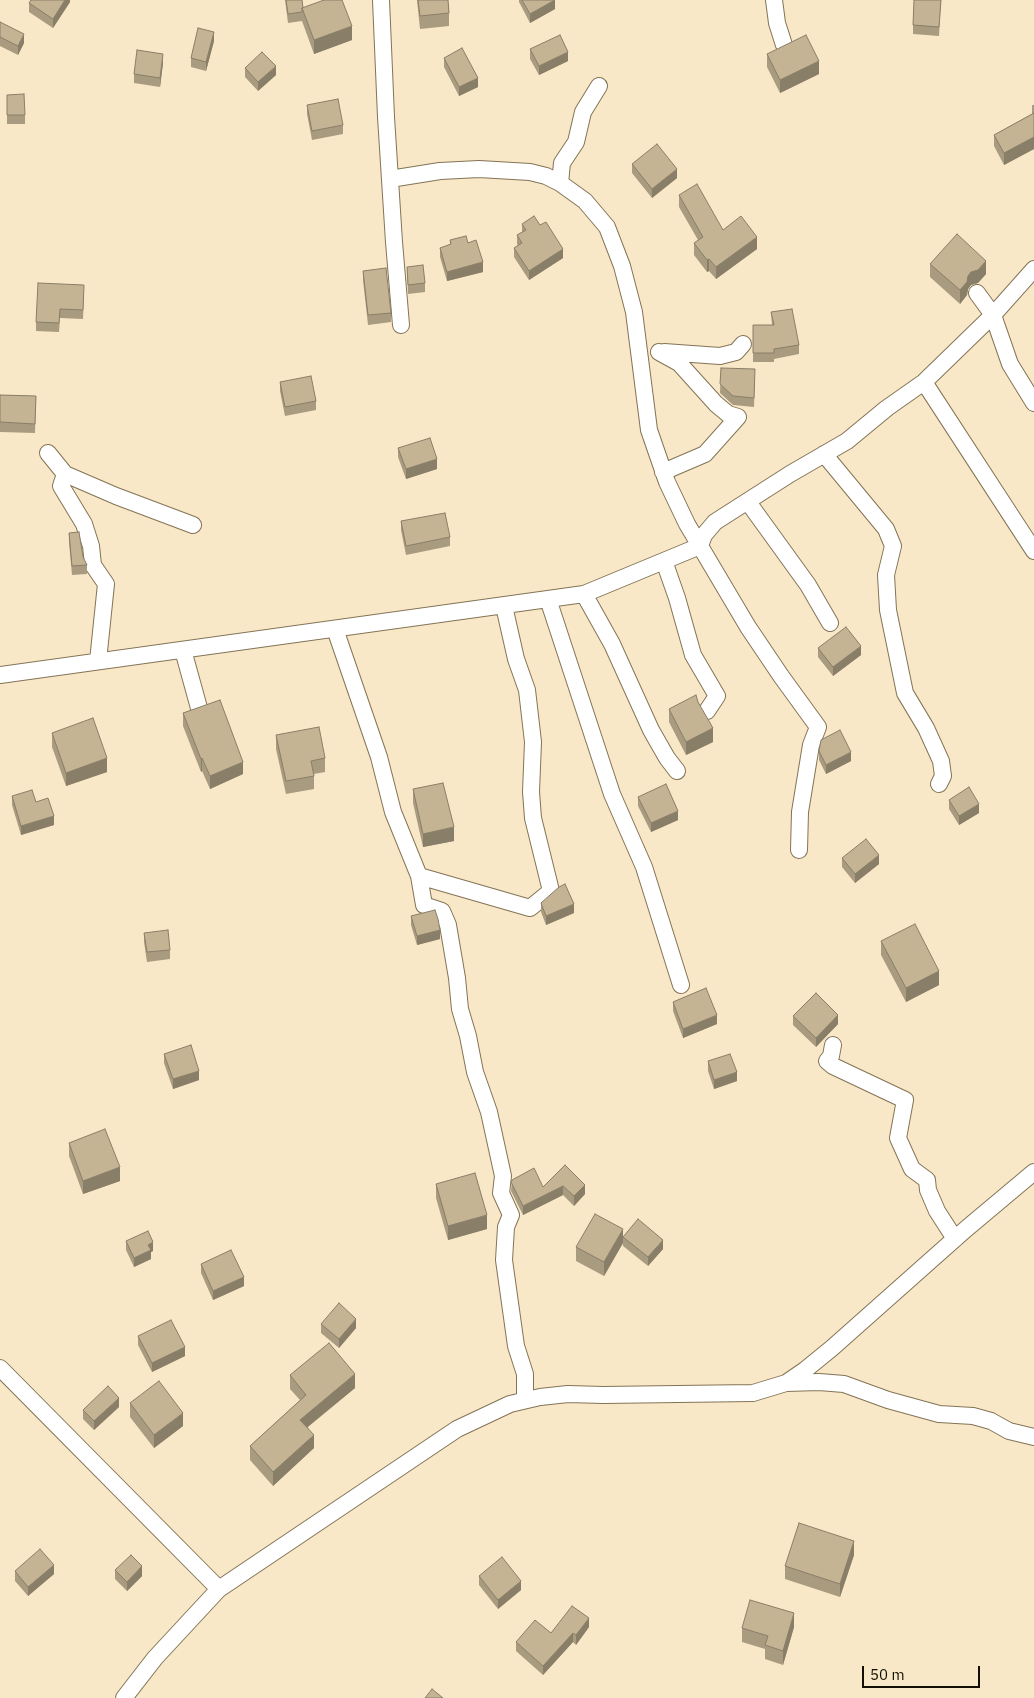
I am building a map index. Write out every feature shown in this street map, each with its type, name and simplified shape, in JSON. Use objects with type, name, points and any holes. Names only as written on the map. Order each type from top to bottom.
[{"type":"street","points":[[381,0],[390,179],[401,324]]},
{"type":"street","points":[[774,0],[777,23],[784,45]]},
{"type":"street","points":[[560,183],[562,163],[576,142],[583,112],[598,86]]},
{"type":"street","points":[[390,179],[440,171],[478,169],[530,172],[546,176],[560,183],[585,201],[608,227],[622,266],[634,312],[649,430],[663,472],[700,546],[748,626],[818,727],[811,745],[800,812],[800,850]]},
{"type":"street","points":[[0,675],[584,594],[700,546],[704,535],[715,522],[847,441],[887,408],[924,382],[993,315],[1034,269]]},
{"type":"street","points":[[977,293],[993,315],[1010,364],[1034,403]]},
{"type":"street","points":[[641,361],[660,352],[720,356],[736,352],[742,344]]},
{"type":"street","points":[[660,352],[679,364],[716,404],[728,414],[738,417],[705,454],[663,472]]},
{"type":"street","points":[[924,382],[1034,551]]},
{"type":"street","points":[[48,453],[65,474],[116,496],[193,525]]},
{"type":"street","points":[[824,454],[886,529],[893,546],[886,575],[888,610],[894,643],[906,693],[926,728],[941,761],[943,776],[939,784]]},
{"type":"street","points":[[65,474],[61,486],[84,524],[91,546],[93,565],[106,584],[98,661]]},
{"type":"street","points":[[748,502],[780,544],[830,623]]},
{"type":"street","points":[[664,561],[694,654],[717,696],[706,711]]},
{"type":"street","points":[[584,594],[612,644],[651,730],[677,771]]},
{"type":"street","points":[[548,599],[612,794],[644,867],[681,985]]},
{"type":"street","points":[[419,876],[530,908],[552,891],[533,818],[531,792],[533,742],[526,690],[516,659],[504,606]]},
{"type":"street","points":[[334,629],[379,757],[393,812],[419,876],[424,905],[442,911],[448,925],[460,1008],[475,1072],[489,1112],[502,1176],[501,1193],[511,1215],[506,1227],[504,1260],[516,1346],[525,1374],[525,1400]]},
{"type":"street","points":[[183,650],[199,708]]},
{"type":"street","points":[[833,1046],[831,1056],[827,1061],[905,1100],[898,1138],[912,1169],[927,1180],[928,1190],[937,1211],[955,1239]]},
{"type":"street","points":[[124,1698],[155,1658],[219,1589],[457,1429],[510,1404],[540,1397],[568,1394],[754,1393],[786,1382],[806,1370],[832,1348],[1034,1172]]},
{"type":"street","points":[[0,1368],[219,1589]]},
{"type":"street","points":[[786,1382],[844,1384],[888,1400],[939,1414],[973,1416],[991,1421],[1009,1431],[1034,1437]]},
{"type":"building","points":[[31,0],[65,0],[53,19],[29,3]]},
{"type":"building","points":[[286,0],[302,0],[302,12],[288,14]]},
{"type":"building","points":[[324,0],[342,0],[352,26],[314,40],[302,8]]},
{"type":"building","points":[[418,0],[448,0],[449,13],[420,16]]},
{"type":"building","points":[[522,0],[555,0],[530,14]]},
{"type":"building","points":[[914,0],[941,0],[939,27],[913,25]]},
{"type":"building","points":[[0,22],[24,34],[18,46],[0,37]]},
{"type":"building","points":[[198,28],[214,32],[206,62],[191,58]]},
{"type":"building","points":[[560,35],[568,52],[539,66],[530,49]]},
{"type":"building","points":[[806,35],[819,61],[780,80],[767,54]]},
{"type":"building","points":[[462,48],[478,78],[459,87],[444,58]]},
{"type":"building","points":[[137,50],[163,54],[160,78],[134,74]]},
{"type":"building","points":[[262,52],[276,66],[258,82],[245,68]]},
{"type":"building","points":[[24,94],[25,115],[7,115],[7,95]]},
{"type":"building","points":[[338,99],[343,125],[312,131],[307,105]]},
{"type":"building","points":[[1034,113],[1034,137],[1004,153],[994,135]]},
{"type":"building","points":[[657,144],[677,169],[652,189],[632,164]]},
{"type":"building","points":[[697,184],[723,230],[741,216],[757,237],[716,267],[709,259],[707,260],[694,243],[703,237],[679,195]]},
{"type":"building","points":[[534,216],[540,225],[546,222],[563,249],[529,271],[514,248],[522,243],[517,235],[526,230],[522,224]]},
{"type":"building","points":[[957,234],[986,261],[978,270],[971,272],[967,282],[960,290],[930,264]]},
{"type":"building","points":[[466,236],[468,243],[476,240],[483,262],[447,272],[440,248],[451,244],[450,240]]},
{"type":"building","points":[[423,265],[425,283],[408,285],[407,267]]},
{"type":"building","points":[[386,268],[391,313],[368,315],[363,271]]},
{"type":"building","points":[[38,283],[84,285],[83,310],[60,309],[59,323],[36,322]]},
{"type":"building","points":[[792,309],[799,345],[774,349],[774,353],[753,353],[753,325],[774,325],[771,312]]},
{"type":"building","points":[[721,368],[755,369],[754,398],[733,396],[720,384]]},
{"type":"building","points":[[311,376],[316,401],[285,407],[280,382]]},
{"type":"building","points":[[0,395],[36,396],[35,424],[0,422]]},
{"type":"building","points":[[430,438],[437,459],[406,469],[398,448]]},
{"type":"building","points":[[445,513],[450,537],[406,546],[401,521]]},
{"type":"building","points":[[79,532],[83,557],[87,565],[72,566],[69,533]]},
{"type":"building","points":[[846,627],[861,646],[833,667],[818,648]]},
{"type":"building","points":[[696,695],[713,728],[686,742],[669,709]]},
{"type":"building","points":[[220,700],[243,762],[210,776],[201,759],[183,713]]},
{"type":"building","points":[[93,718],[107,758],[66,773],[52,733]]},
{"type":"building","points":[[319,727],[325,758],[311,761],[314,776],[286,781],[276,735]]},
{"type":"building","points":[[840,730],[851,752],[826,765],[819,751],[821,740]]},
{"type":"building","points":[[443,783],[454,827],[423,834],[413,789]]},
{"type":"building","points":[[666,784],[678,811],[651,823],[638,797]]},
{"type":"building","points":[[969,787],[979,804],[959,816],[949,800]]},
{"type":"building","points":[[32,790],[36,802],[48,798],[54,816],[21,826],[12,796]]},
{"type":"building","points":[[866,839],[879,855],[855,874],[842,858]]},
{"type":"building","points":[[565,884],[574,904],[546,916],[541,903]]},
{"type":"building","points":[[435,910],[440,930],[417,936],[411,916]]},
{"type":"building","points":[[915,924],[939,971],[906,988],[881,941]]},
{"type":"building","points":[[168,930],[170,950],[147,952],[144,933]]},
{"type":"building","points":[[706,988],[717,1015],[683,1029],[673,1002]]},
{"type":"building","points":[[816,993],[838,1015],[816,1038],[793,1016]]},
{"type":"building","points":[[191,1045],[199,1071],[173,1079],[164,1054]]},
{"type":"building","points":[[730,1054],[737,1072],[714,1080],[708,1061]]},
{"type":"building","points":[[105,1129],[120,1167],[83,1181],[69,1143]]},
{"type":"building","points":[[565,1165],[585,1185],[574,1196],[563,1186],[523,1206],[511,1182],[512,1180],[534,1168],[543,1187]]},
{"type":"building","points":[[475,1173],[487,1215],[448,1226],[436,1184]]},
{"type":"building","points":[[595,1214],[623,1229],[604,1262],[576,1247]]},
{"type":"building","points":[[638,1219],[663,1240],[648,1257],[623,1237]]},
{"type":"building","points":[[148,1231],[153,1242],[148,1245],[151,1250],[134,1258],[126,1241]]},
{"type":"building","points":[[231,1250],[244,1277],[213,1291],[201,1264]]},
{"type":"building","points":[[339,1303],[356,1319],[339,1339],[321,1324]]},
{"type":"building","points":[[171,1320],[185,1347],[152,1363],[138,1336]]},
{"type":"building","points":[[329,1343],[355,1374],[300,1420],[314,1435],[273,1472],[250,1446],[306,1395],[290,1375]]},
{"type":"building","points":[[159,1381],[183,1413],[154,1435],[130,1403]]},
{"type":"building","points":[[108,1386],[119,1398],[94,1421],[83,1410]]},
{"type":"building","points":[[799,1523],[854,1541],[840,1584],[785,1566]]},
{"type":"building","points":[[40,1549],[54,1565],[28,1587],[15,1571]]},
{"type":"building","points":[[131,1555],[142,1566],[127,1582],[115,1570]]},
{"type":"building","points":[[502,1557],[521,1581],[498,1600],[479,1576]]},
{"type":"building","points":[[750,1600],[794,1613],[783,1651],[765,1645],[768,1636],[742,1628]]},
{"type":"building","points":[[572,1606],[589,1618],[576,1635],[573,1633],[543,1666],[516,1642],[535,1620],[551,1633]]},
{"type":"building","points":[[432,1689],[443,1698],[425,1698]]}]
